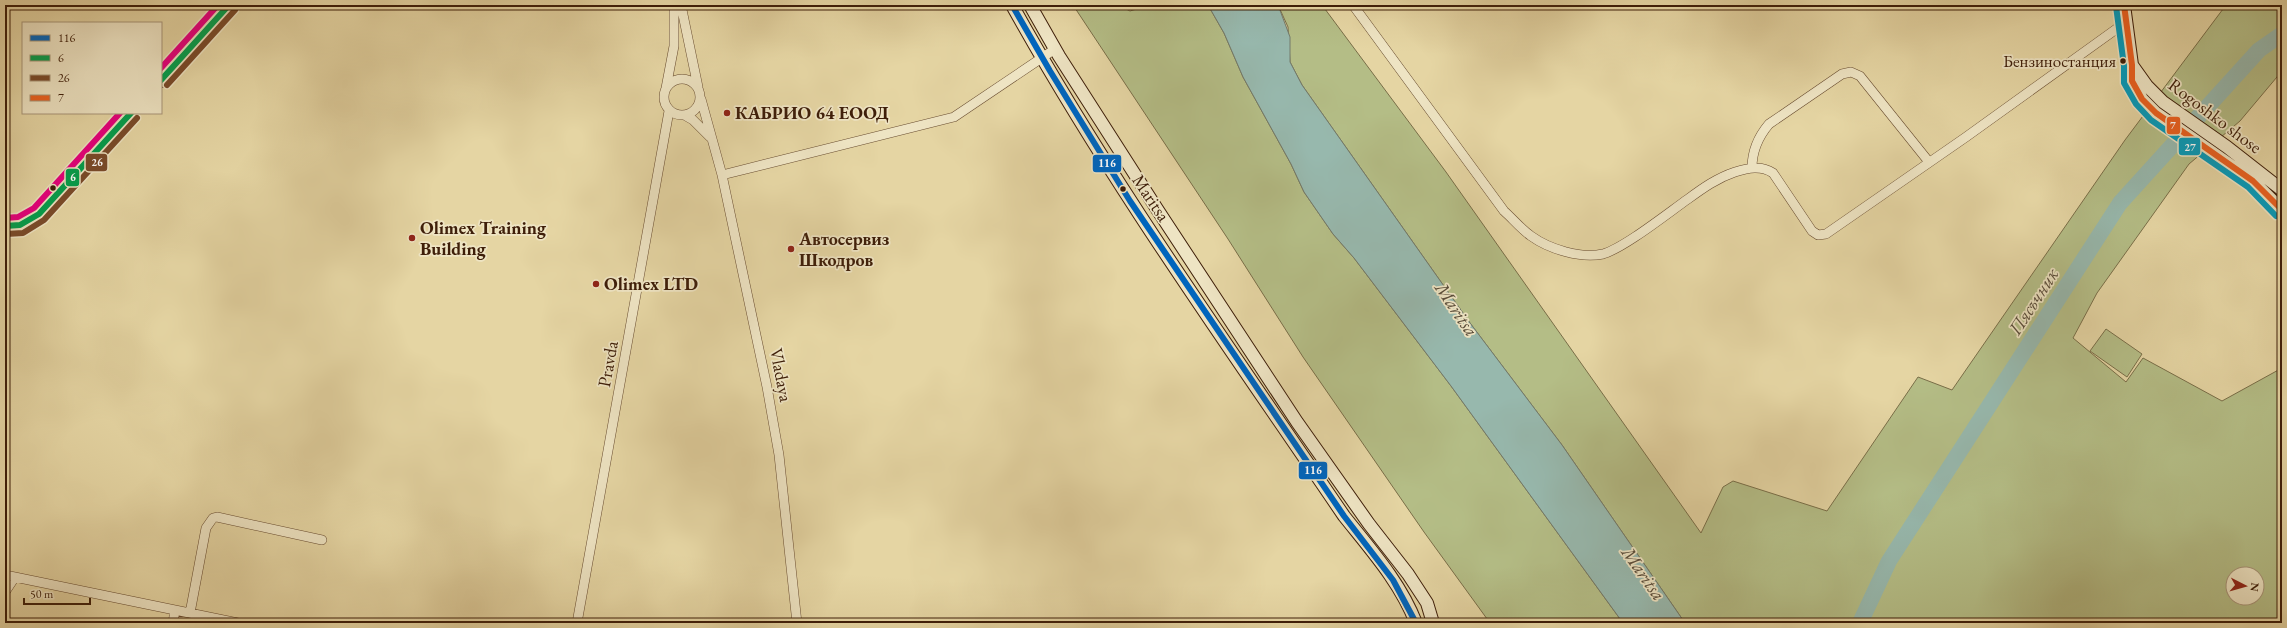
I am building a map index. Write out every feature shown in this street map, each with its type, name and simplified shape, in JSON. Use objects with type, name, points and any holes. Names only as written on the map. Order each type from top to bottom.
[{"type":"main road","points":[[162,79],[229,5]]},
{"type":"main road","points":[[5,226],[20,225],[39,214],[130,114]]},
{"type":"street","points":[[669,111],[664,100],[674,46],[674,5]]},
{"type":"street","name":"Vladaya","points":[[681,5],[710,137],[722,175],[770,402],[779,455],[798,623]]},
{"type":"street","name":"Maritsa","points":[[1012,5],[1041,58],[1103,160],[1344,516],[1388,570],[1407,601],[1416,623]]},
{"type":"street","name":"Maritsa","points":[[1030,5],[1055,49],[1297,422],[1369,524],[1408,574],[1427,604],[1433,623]]},
{"type":"street","points":[[1353,5],[1504,210],[1531,236],[1553,247],[1573,253],[1589,255],[1603,254],[1636,235],[1719,178],[1752,168],[1766,169],[1773,173],[1812,231],[1818,235],[1826,234],[2126,22]]},
{"type":"street","name":"Rogoshko shose","points":[[2124,5],[2132,65],[2132,81],[2142,99],[2156,113],[2252,181],[2282,210]]},
{"type":"street","points":[[722,175],[954,117],[1055,49]]},
{"type":"street","name":"Rogoshko shose","points":[[2132,65],[2147,86],[2163,102],[2227,147],[2282,190]]},
{"type":"street","points":[[1752,168],[1753,152],[1763,132],[1769,124],[1842,74],[1851,72],[1860,76],[1929,162]]},
{"type":"street","points":[[666,88],[675,80],[682,79],[693,82],[698,87]]},
{"type":"street","points":[[686,116],[696,110],[701,99]]},
{"type":"street","name":"Vladaya","points":[[669,111],[680,116],[686,116],[693,120],[710,137]]},
{"type":"street","name":"Pravda","points":[[577,623],[669,111]]},
{"type":"street","points":[[190,613],[206,528],[212,518],[217,517],[322,540]]},
{"type":"street","points":[[5,575],[238,623]]},
{"type":"street","points":[[5,592],[15,577]]},
{"type":"street","points":[[173,623],[175,610]]},
{"type":"green space","points":[[1073,5],[1118,5],[1130,11],[1150,5],[1208,5],[1224,33],[1243,77],[1291,164],[1304,192],[1333,234],[1354,258],[1451,386],[1623,623],[1490,623],[1424,532],[1303,357],[1228,239]]},
{"type":"green space","points":[[1278,5],[1322,5],[1446,172],[1701,533],[1723,487],[1733,481],[1827,511],[1918,377],[1952,390],[2125,140],[2226,5],[2282,5],[2282,71],[2240,121],[2189,164],[2097,293],[2073,338],[2126,382],[2143,358],[2222,401],[2282,368],[2282,623],[1685,623],[1562,445],[1470,323],[1302,85],[1290,62],[1288,27]]},
{"type":"green space","points":[[2106,329],[2142,354],[2127,377],[2090,351]]},
{"type":"water","points":[[1208,5],[1278,5],[1290,37],[1290,62],[1302,85],[1470,323],[1562,445],[1685,623],[1623,623],[1451,386],[1354,258],[1333,234],[1304,192],[1291,164],[1243,77],[1224,33]]},
{"type":"waterway","name":"Пясъчник","points":[[1860,623],[1889,561],[2120,203],[2259,50],[2282,34]]},
{"type":"transit line","points":[[162,67],[218,5]]},
{"type":"transit line","name":"6","points":[[162,79],[229,5]]},
{"type":"transit line","name":"116","points":[[1012,5],[1050,71],[1130,201],[1344,516],[1393,580],[1416,623]]},
{"type":"transit line","name":"7","points":[[2124,5],[2132,65],[2132,81],[2142,99],[2156,113],[2253,181],[2282,210]]},
{"type":"transit line","name":"27","points":[[2116,6],[2124,66],[2124,83],[2136,104],[2151,120],[2248,187],[2276,216]]},
{"type":"transit line","name":"26","points":[[167,85],[235,10]]},
{"type":"transit line","points":[[5,218],[18,217],[34,208],[119,114]]},
{"type":"transit line","name":"6","points":[[5,226],[20,225],[39,214],[130,114]]},
{"type":"transit line","name":"26","points":[[6,234],[23,233],[44,220],[137,118]]},
{"type":"place","name":"Бензиностанция","points":[[2123,61]]},
{"type":"place","name":"КАБРИО 64 ЕООД","points":[[727,113]]},
{"type":"place","name":"Olimex Training Building","points":[[412,238]]},
{"type":"place","name":"Автосервиз Шкодров","points":[[791,249]]},
{"type":"place","name":"Olimex LTD","points":[[596,284]]}]
